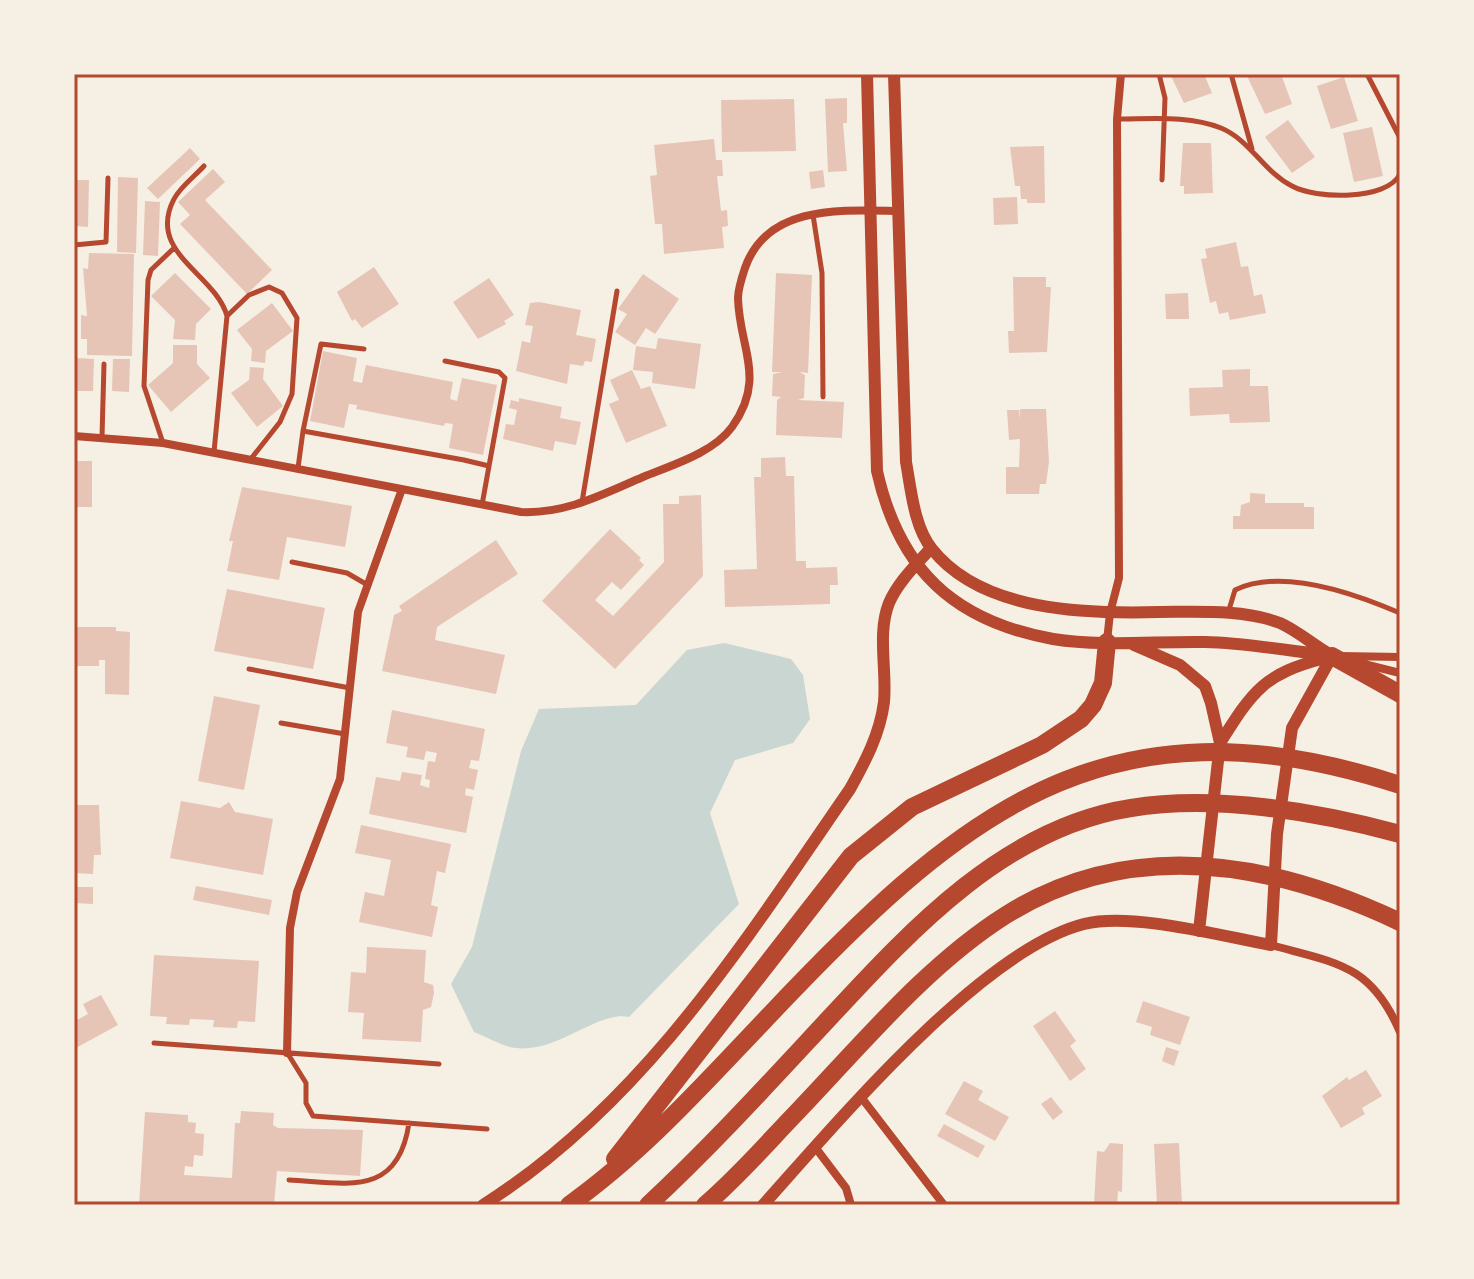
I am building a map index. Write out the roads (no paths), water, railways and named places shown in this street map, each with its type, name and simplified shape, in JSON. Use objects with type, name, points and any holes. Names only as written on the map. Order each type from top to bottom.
[{"type":"highway","points":[[593,1188],[851,856],[912,807],[1042,745],[1081,719],[1093,705],[1103,683],[1107,642]]},
{"type":"highway","points":[[1332,656],[1400,694]]},
{"type":"highway","points":[[569,1205],[649,1140],[823,958],[963,834],[1031,795],[1076,776],[1132,759],[1176,751],[1254,752],[1357,771],[1400,785]]},
{"type":"highway","points":[[648,1205],[701,1156],[871,973],[954,895],[1033,843],[1101,815],[1159,804],[1257,807],[1351,821],[1400,834]]},
{"type":"highway","points":[[705,1205],[911,995],[973,939],[1006,915],[1044,895],[1084,879],[1152,867],[1205,866],[1276,875],[1400,922]]},
{"type":"street","points":[[867,74],[877,471],[884,501],[917,565],[934,587],[958,605],[1007,625],[1055,639],[1128,643],[1224,642],[1332,656],[1400,657]]},
{"type":"street","points":[[894,74],[906,462],[918,519],[931,548],[955,569],[1011,599],[1058,609],[1110,613],[1227,614],[1279,623],[1332,656],[1400,673]]},
{"type":"street","points":[[1107,642],[1119,578],[1117,119],[1121,74]]},
{"type":"street","points":[[74,436],[163,443],[482,505],[539,513],[582,503],[714,444],[730,429],[749,392],[750,357],[738,297],[750,255],[778,226],[813,214],[898,211]]},
{"type":"street","points":[[287,1053],[290,928],[303,870],[340,779],[358,612],[402,489]]},
{"type":"street","points":[[483,1205],[556,1154],[690,1015],[850,789],[869,756],[884,703],[884,640],[888,605],[898,586],[931,548]]},
{"type":"street","points":[[1128,643],[1180,665],[1205,686],[1220,743],[1199,931]]},
{"type":"street","points":[[1220,743],[1249,697],[1262,684],[1297,665],[1332,656]]},
{"type":"street","points":[[1271,945],[1278,819],[1292,728],[1332,656]]},
{"type":"street","points":[[763,1205],[861,1097],[930,1028],[992,974],[1055,935],[1097,922],[1128,922],[1199,931],[1271,945],[1356,972],[1389,1007],[1400,1032]]},
{"type":"street","points":[[861,1097],[944,1205]]},
{"type":"street","points":[[815,1147],[846,1188],[851,1205]]},
{"type":"lane","points":[[1159,74],[1165,98],[1162,180]]},
{"type":"lane","points":[[1231,74],[1252,150]]},
{"type":"lane","points":[[1367,74],[1400,138]]},
{"type":"lane","points":[[1117,119],[1163,118],[1220,128],[1244,141],[1291,186],[1314,193],[1371,194],[1388,188],[1400,174]]},
{"type":"lane","points":[[204,166],[175,198],[168,237],[173,249],[219,298],[227,316],[214,452]]},
{"type":"lane","points":[[74,245],[100,245],[106,242],[108,178]]},
{"type":"lane","points":[[813,214],[822,273],[823,397]]},
{"type":"lane","points":[[163,443],[144,386],[148,280],[151,270],[173,249]]},
{"type":"lane","points":[[227,316],[249,295],[269,287],[282,293],[297,318],[288,409],[250,460]]},
{"type":"lane","points":[[582,503],[617,291]]},
{"type":"lane","points":[[297,469],[321,344],[364,349]]},
{"type":"lane","points":[[445,361],[499,372],[505,378],[482,505]]},
{"type":"lane","points":[[102,437],[104,364]]},
{"type":"lane","points":[[303,431],[489,466]]},
{"type":"lane","points":[[292,562],[347,573],[366,584]]},
{"type":"lane","points":[[1227,614],[1235,590],[1273,582],[1356,595],[1400,613]]},
{"type":"lane","points":[[249,669],[350,688]]},
{"type":"lane","points":[[281,723],[345,734]]},
{"type":"lane","points":[[154,1043],[439,1064]]},
{"type":"lane","points":[[287,1053],[306,1083],[306,1103],[313,1116],[487,1129]]},
{"type":"lane","points":[[289,1180],[358,1184],[376,1180],[402,1154],[409,1123]]}]
